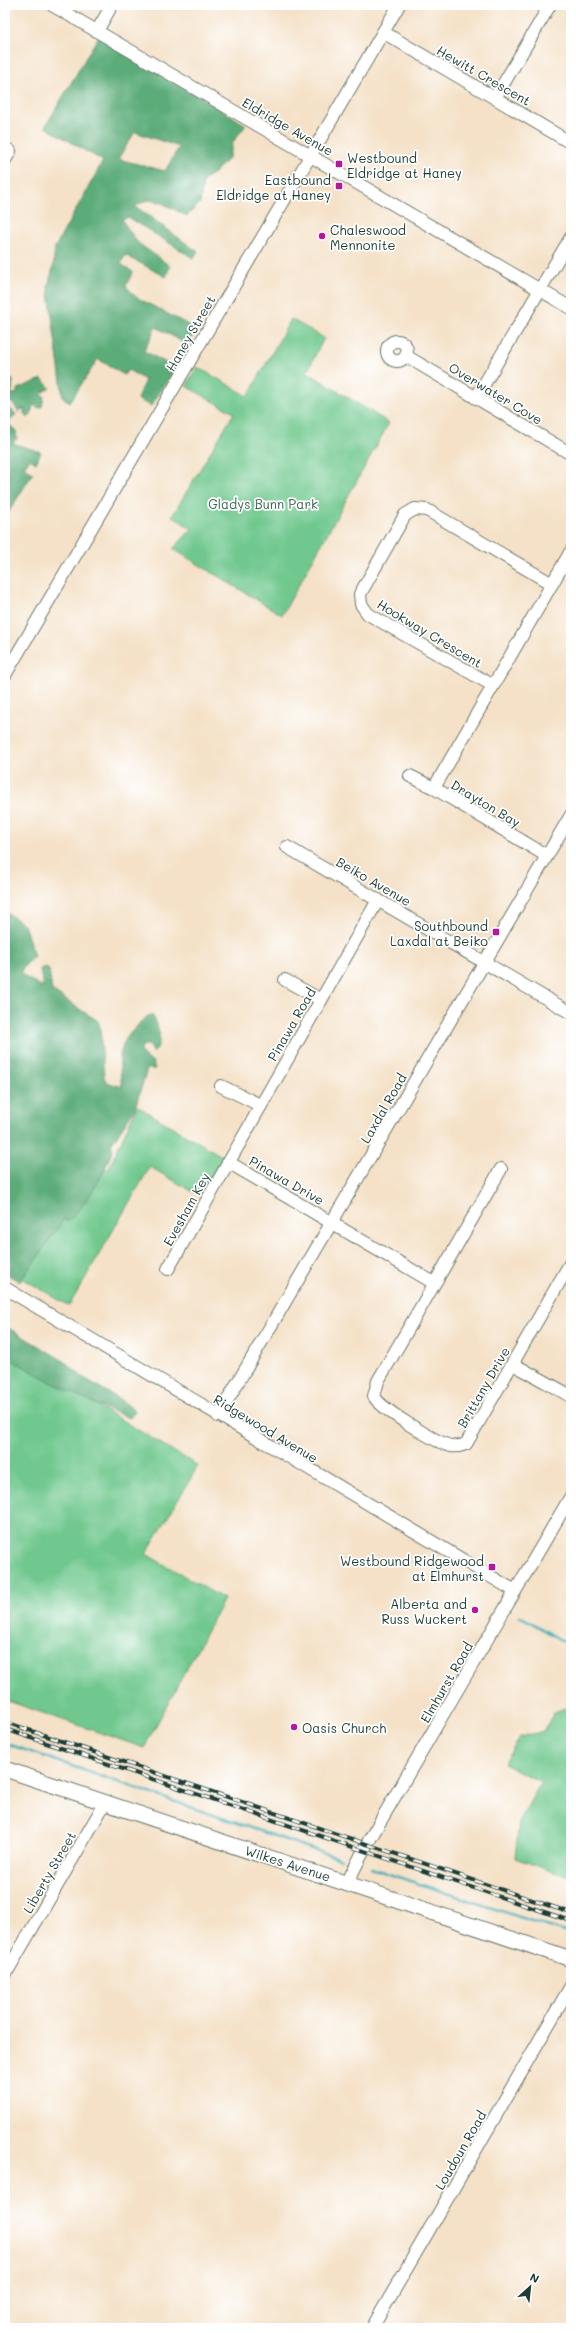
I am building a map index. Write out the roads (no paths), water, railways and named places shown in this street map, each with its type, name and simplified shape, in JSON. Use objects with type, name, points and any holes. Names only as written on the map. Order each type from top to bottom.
[{"type":"main road","name":"Wilkes Avenue","points":[[5,1769],[571,1958]]},
{"type":"street","name":"Eldridge Avenue","points":[[52,5],[571,308]]},
{"type":"street","points":[[97,31],[112,5]]},
{"type":"street","name":"Haney Street","points":[[5,675],[398,5]]},
{"type":"street","points":[[495,98],[550,5]]},
{"type":"street","name":"Hewitt Crescent","points":[[383,32],[571,143]]},
{"type":"street","points":[[5,148],[10,151],[5,160]]},
{"type":"street","points":[[476,398],[571,237]]},
{"type":"street","name":"Overwater Cove","points":[[406,356],[571,454]]},
{"type":"street","name":"Hookway Crescent","points":[[492,686],[368,614],[361,604],[360,594],[405,515],[415,509],[427,510],[552,584]]},
{"type":"street","points":[[434,788],[571,551]]},
{"type":"street","name":"Drayton Bay","points":[[410,776],[434,788],[547,856]]},
{"type":"street","name":"Laxdal Road","points":[[218,1416],[571,815]]},
{"type":"street","name":"Beiko Avenue","points":[[287,847],[571,1013]]},
{"type":"street","name":"Pinawa Road","points":[[228,1162],[378,900]]},
{"type":"street","points":[[285,980],[321,1000]]},
{"type":"street","points":[[221,1086],[260,1105]]},
{"type":"street","name":"Pinawa Drive","points":[[228,1162],[332,1223]]},
{"type":"street","name":"Evesham Key","points":[[168,1269],[228,1162]]},
{"type":"street","name":"Brittany Drive","points":[[500,1169],[378,1381],[374,1396],[376,1402],[384,1409],[439,1441],[450,1446],[460,1446],[466,1444],[571,1262]]},
{"type":"street","points":[[332,1223],[434,1282]]},
{"type":"street","name":"Ridgewood Avenue","points":[[5,1288],[218,1416],[515,1591]]},
{"type":"street","points":[[513,1364],[571,1396]]},
{"type":"street","name":"Elmhurst Road","points":[[347,1882],[367,1844],[571,1496]]},
{"type":"street","name":"Liberty Street","points":[[5,1975],[105,1803]]},
{"type":"street","name":"Loudoun Road","points":[[372,2328],[571,1986]]},
{"type":"waterway","points":[[520,1616],[571,1646]]},
{"type":"waterway","points":[[5,1743],[341,1859]]},
{"type":"waterway","points":[[371,1868],[571,1934]]},
{"type":"railway","points":[[5,1722],[571,1913]]},
{"type":"railway","points":[[5,1729],[571,1921]]},
{"type":"place","name":"Westbound Eldridge at Haney","points":[[339,164]]},
{"type":"place","name":"Eastbound Eldridge at Haney","points":[[339,186]]},
{"type":"place","name":"Chaleswood Mennonite","points":[[322,236]]},
{"type":"place","name":"Southbound Laxdal at Beiko","points":[[496,932]]},
{"type":"place","name":"Westbound Ridgewood at Elmhurst","points":[[492,1567]]},
{"type":"place","name":"Alberta and Russ Wuckert","points":[[475,1610]]},
{"type":"place","name":"Oasis Church","points":[[294,1727]]},
{"type":"park label","name":"Gladys Bunn Park","points":[[263,503]]}]
